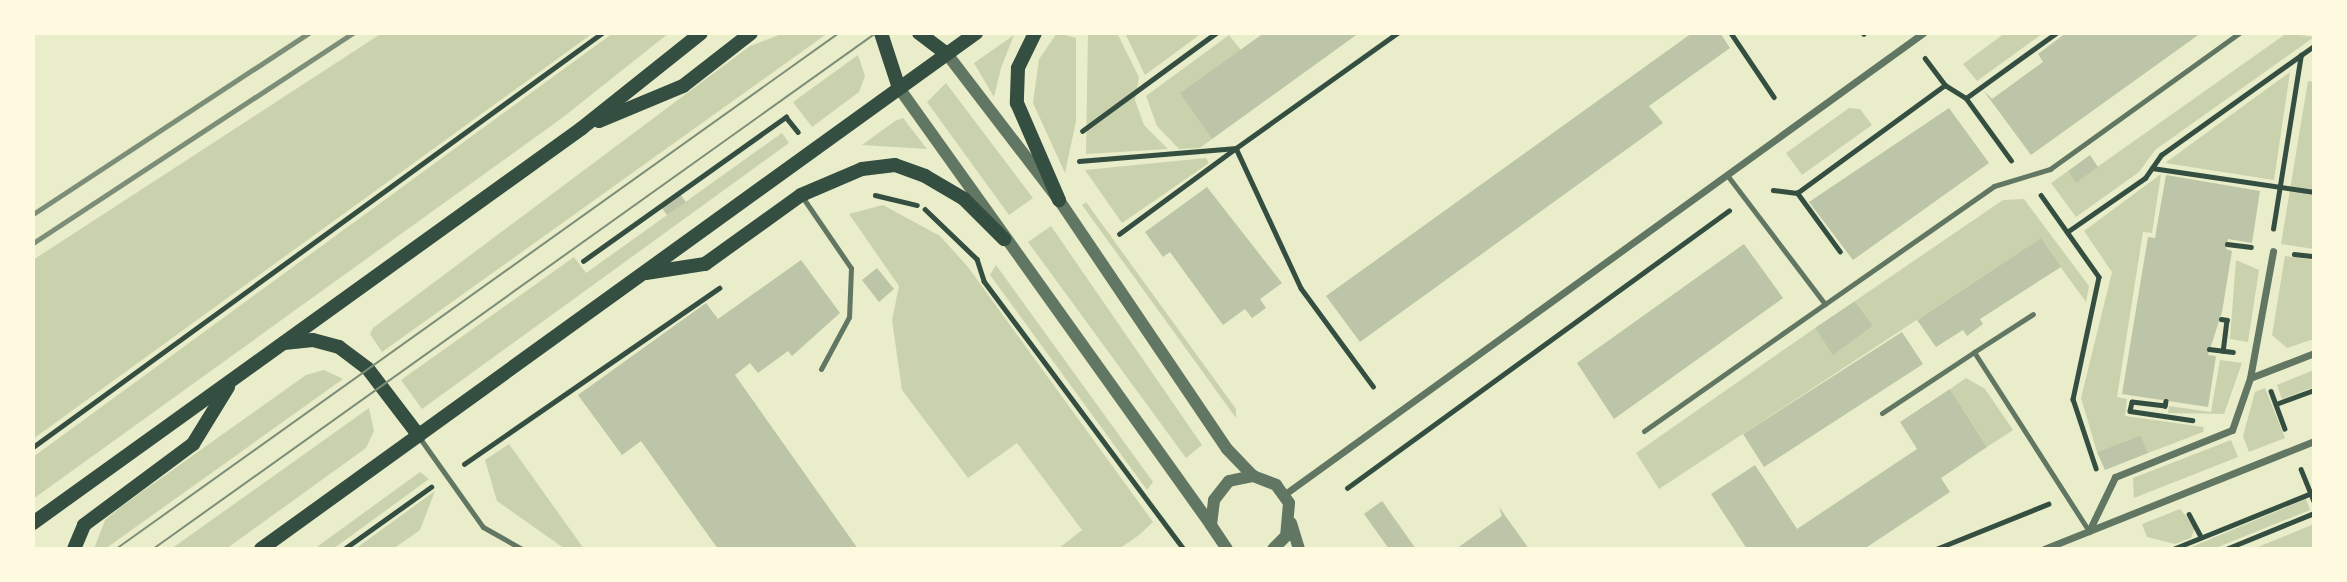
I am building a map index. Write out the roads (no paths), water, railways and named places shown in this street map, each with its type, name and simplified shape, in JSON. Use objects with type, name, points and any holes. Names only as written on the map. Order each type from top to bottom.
[{"type":"main road","points":[[33,523],[582,128],[701,33]]},
{"type":"main road","points":[[582,128],[683,86],[751,33]]},
{"type":"main road","points":[[881,33],[899,88]]},
{"type":"main road","points":[[919,33],[947,54]]},
{"type":"main road","points":[[261,549],[976,33]]},
{"type":"main road","points":[[1035,33],[1018,68],[1017,103],[1059,200]]},
{"type":"main road","points":[[641,274],[705,264],[801,195],[862,169],[895,165],[964,200],[1004,239]]},
{"type":"main road","points":[[281,343],[313,340],[339,347],[368,369],[419,436]]},
{"type":"main road","points":[[74,549],[84,525],[193,444],[232,379]]},
{"type":"street","points":[[1285,494],[1923,33]]},
{"type":"street","points":[[947,54],[1059,200],[1227,449],[1253,476],[1285,494],[1300,549]]},
{"type":"street","points":[[899,88],[1227,549]]},
{"type":"street","points":[[2089,531],[2115,477],[2232,430],[2249,378],[2273,251]]},
{"type":"street","points":[[2249,378],[2314,353]]},
{"type":"street","points":[[2044,549],[2314,441]]},
{"type":"street","points":[[1211,524],[1220,490],[1253,476]]},
{"type":"street","points":[[1273,549],[1291,523]]},
{"type":"lane","points":[[1644,432],[1994,186],[2050,169],[2239,33]]},
{"type":"lane","points":[[1727,175],[1825,304]]},
{"type":"lane","points":[[801,195],[851,268],[849,317],[821,369]]},
{"type":"lane","points":[[1882,412],[2034,314]]},
{"type":"lane","points":[[1974,352],[2089,531]]},
{"type":"lane","points":[[419,436],[483,527],[522,549]]},
{"type":"tram line","points":[[116,549],[839,33]]},
{"type":"tram line","points":[[153,549],[876,33]]},
{"type":"railway","points":[[33,214],[309,33]]},
{"type":"railway","points":[[33,243],[353,33]]}]
